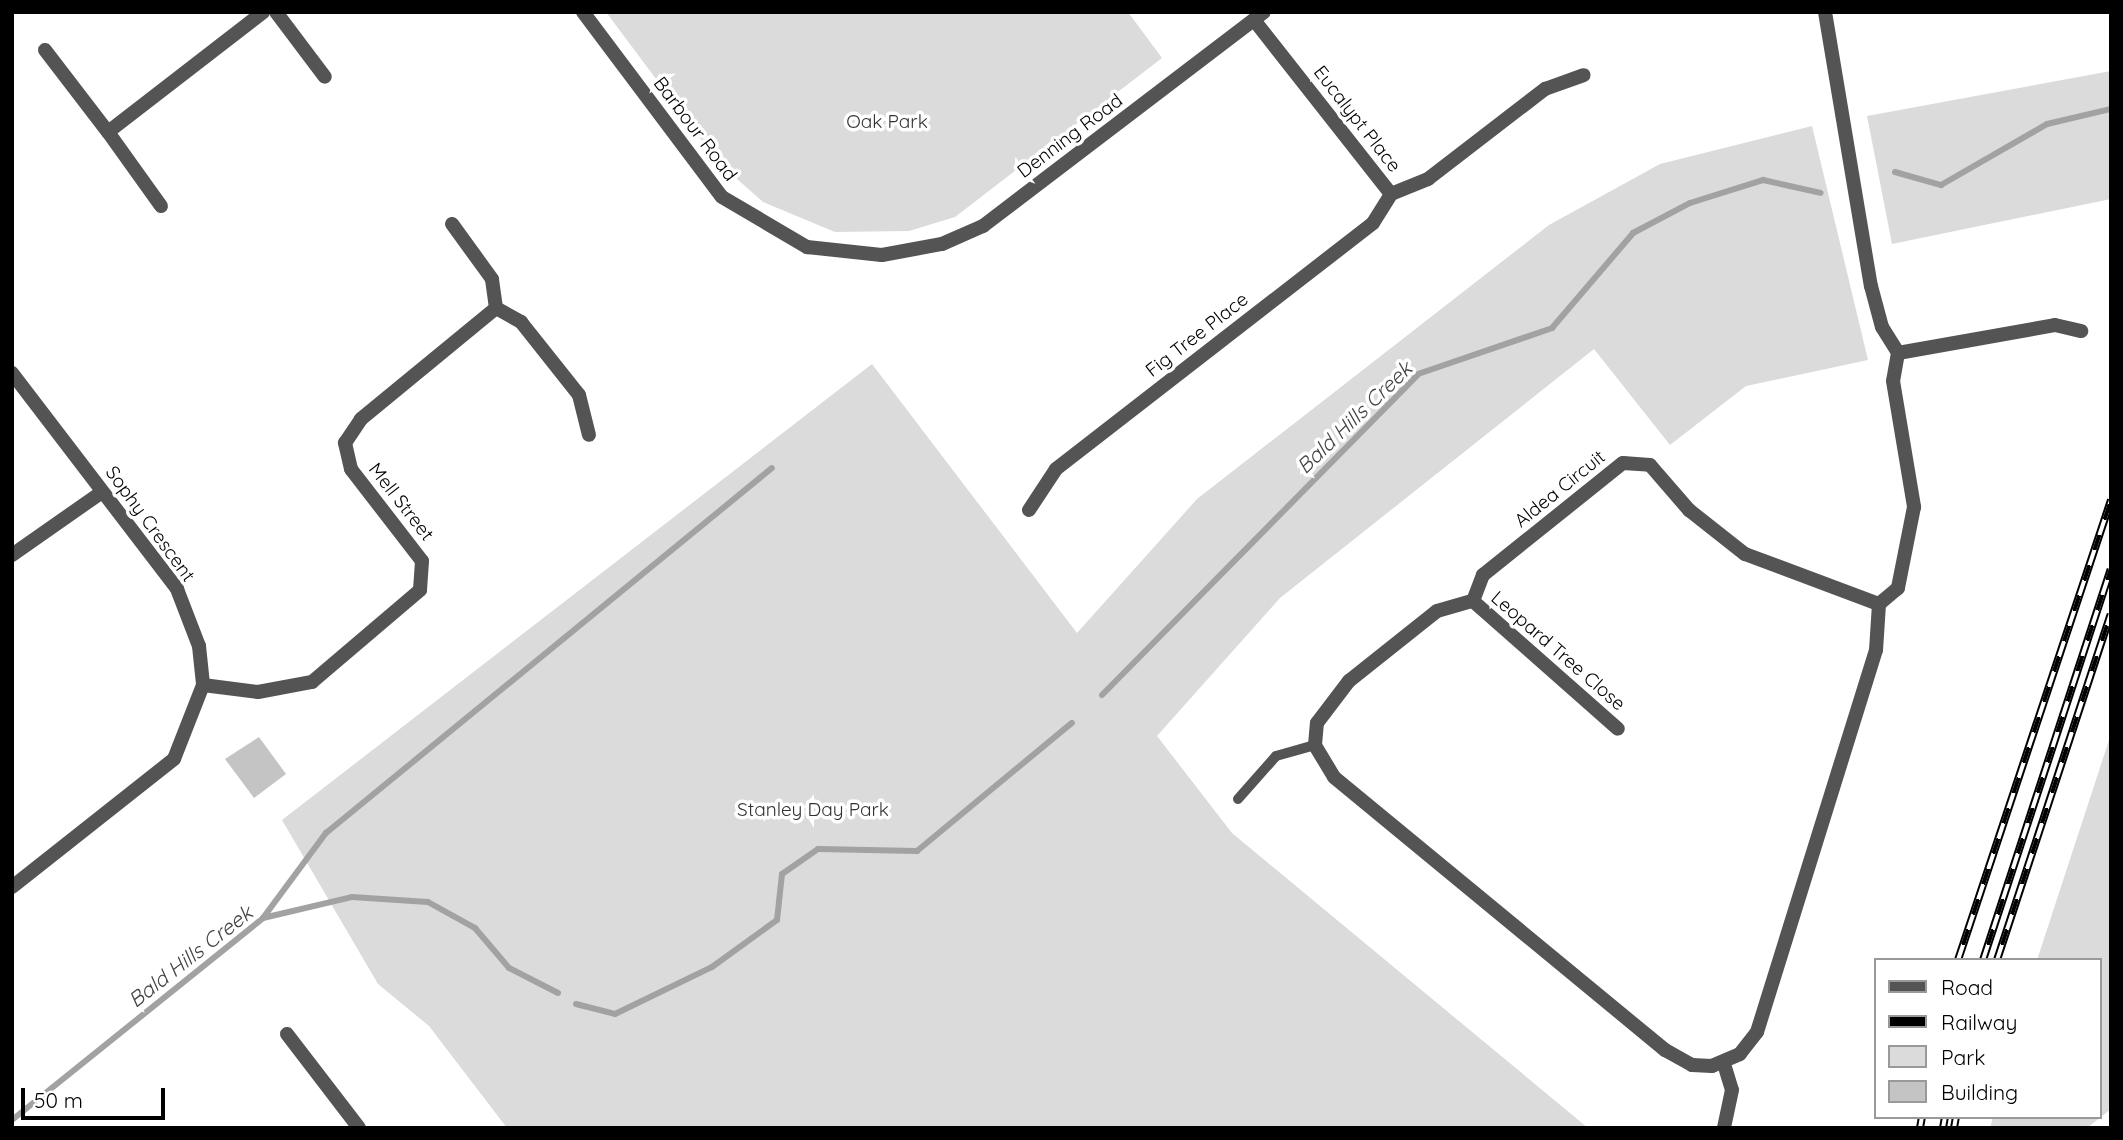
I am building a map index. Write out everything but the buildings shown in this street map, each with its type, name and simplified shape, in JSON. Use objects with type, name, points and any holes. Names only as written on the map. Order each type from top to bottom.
[{"type":"street","points":[[108,132],[263,12]]},
{"type":"street","points":[[276,12],[325,77]]},
{"type":"street","name":"Barbour Road","points":[[583,12],[722,197],[807,247],[882,255]]},
{"type":"street","points":[[1473,601],[1437,611],[1349,681],[1317,723],[1315,745],[1334,777],[1665,1050],[1692,1065],[1724,1064],[1757,1032],[1876,650],[1879,604],[1898,588],[1914,507],[1893,381],[1898,353],[1882,327],[1871,286],[1828,49],[1832,13]]},
{"type":"street","name":"Denning Road","points":[[882,255],[942,244],[983,226],[1259,16]]},
{"type":"street","name":"Eucalypt Place","points":[[1259,16],[1391,194],[1428,179],[1545,89],[1584,75]]},
{"type":"street","points":[[45,50],[161,206]]},
{"type":"street","name":"Fig Tree Place","points":[[1029,510],[1056,469],[1373,223],[1391,194]]},
{"type":"street","points":[[452,224],[492,279],[496,308],[521,321],[579,395],[589,435]]},
{"type":"street","name":"Mell Street","points":[[203,685],[258,692],[312,682],[410,603],[420,590],[422,561],[351,469],[345,443],[361,419],[496,308]]},
{"type":"street","points":[[1898,353],[2055,326],[2081,331]]},
{"type":"street","name":"Sophy Crescent","points":[[12,373],[177,589],[199,646],[203,685],[174,759],[12,887]]},
{"type":"street","name":"Aldea Circuit","points":[[1473,601],[1483,575],[1623,463],[1650,465],[1689,510],[1745,555],[1879,604]]},
{"type":"street","points":[[12,555],[102,492]]},
{"type":"street","name":"Leopard Tree Close","points":[[1473,601],[1618,729]]},
{"type":"street","points":[[287,1034],[359,1128]]},
{"type":"street","points":[[1724,1064],[1732,1090],[1724,1128]]},
{"type":"lane","points":[[1237,799],[1276,756],[1315,745]]},
{"type":"green space","name":"Oak Park","points":[[606,12],[1128,12],[1162,58],[955,217],[909,231],[835,232],[763,202],[718,162]]},
{"type":"green space","points":[[2111,71],[2111,199],[1892,244],[1867,116]]},
{"type":"green space","name":"Stanley Day Park","points":[[1812,126],[1868,360],[1746,386],[1670,445],[1594,349],[1280,598],[1157,736],[1232,833],[1588,1128],[507,1128],[429,1026],[378,984],[282,820],[872,364],[1077,633],[1197,499],[1549,225],[1660,164]]},
{"type":"green space","points":[[2111,734],[2111,1109],[2102,1116],[2102,958],[2038,958]]},
{"type":"green space","points":[[1992,1119],[2098,1119],[2087,1128],[1990,1128]]},
{"type":"waterway","name":"Bald Hills Creek","points":[[1895,172],[1941,185],[2047,124],[2111,109]]},
{"type":"waterway","name":"Bald Hills Creek","points":[[1102,695],[1418,374],[1552,328],[1633,233],[1690,203],[1763,180],[1821,193]]},
{"type":"waterway","points":[[263,918],[326,833],[772,468]]},
{"type":"waterway","name":"Bald Hills Creek","points":[[576,1004],[615,1014],[712,967],[777,920],[782,874],[818,849],[917,851],[1072,723]]},
{"type":"waterway","name":"Bald Hills Creek","points":[[12,1120],[263,918],[352,897],[428,902],[475,928],[509,968],[558,993]]},
{"type":"railway","points":[[1959,958],[2111,500]]},
{"type":"railway","points":[[1984,958],[2111,569]]},
{"type":"railway","points":[[1998,958],[2111,614]]},
{"type":"railway","points":[[1920,1128],[1922,1119]]},
{"type":"railway","points":[[1943,1128],[1945,1119]]},
{"type":"railway","points":[[1954,1128],[1956,1119]]}]
